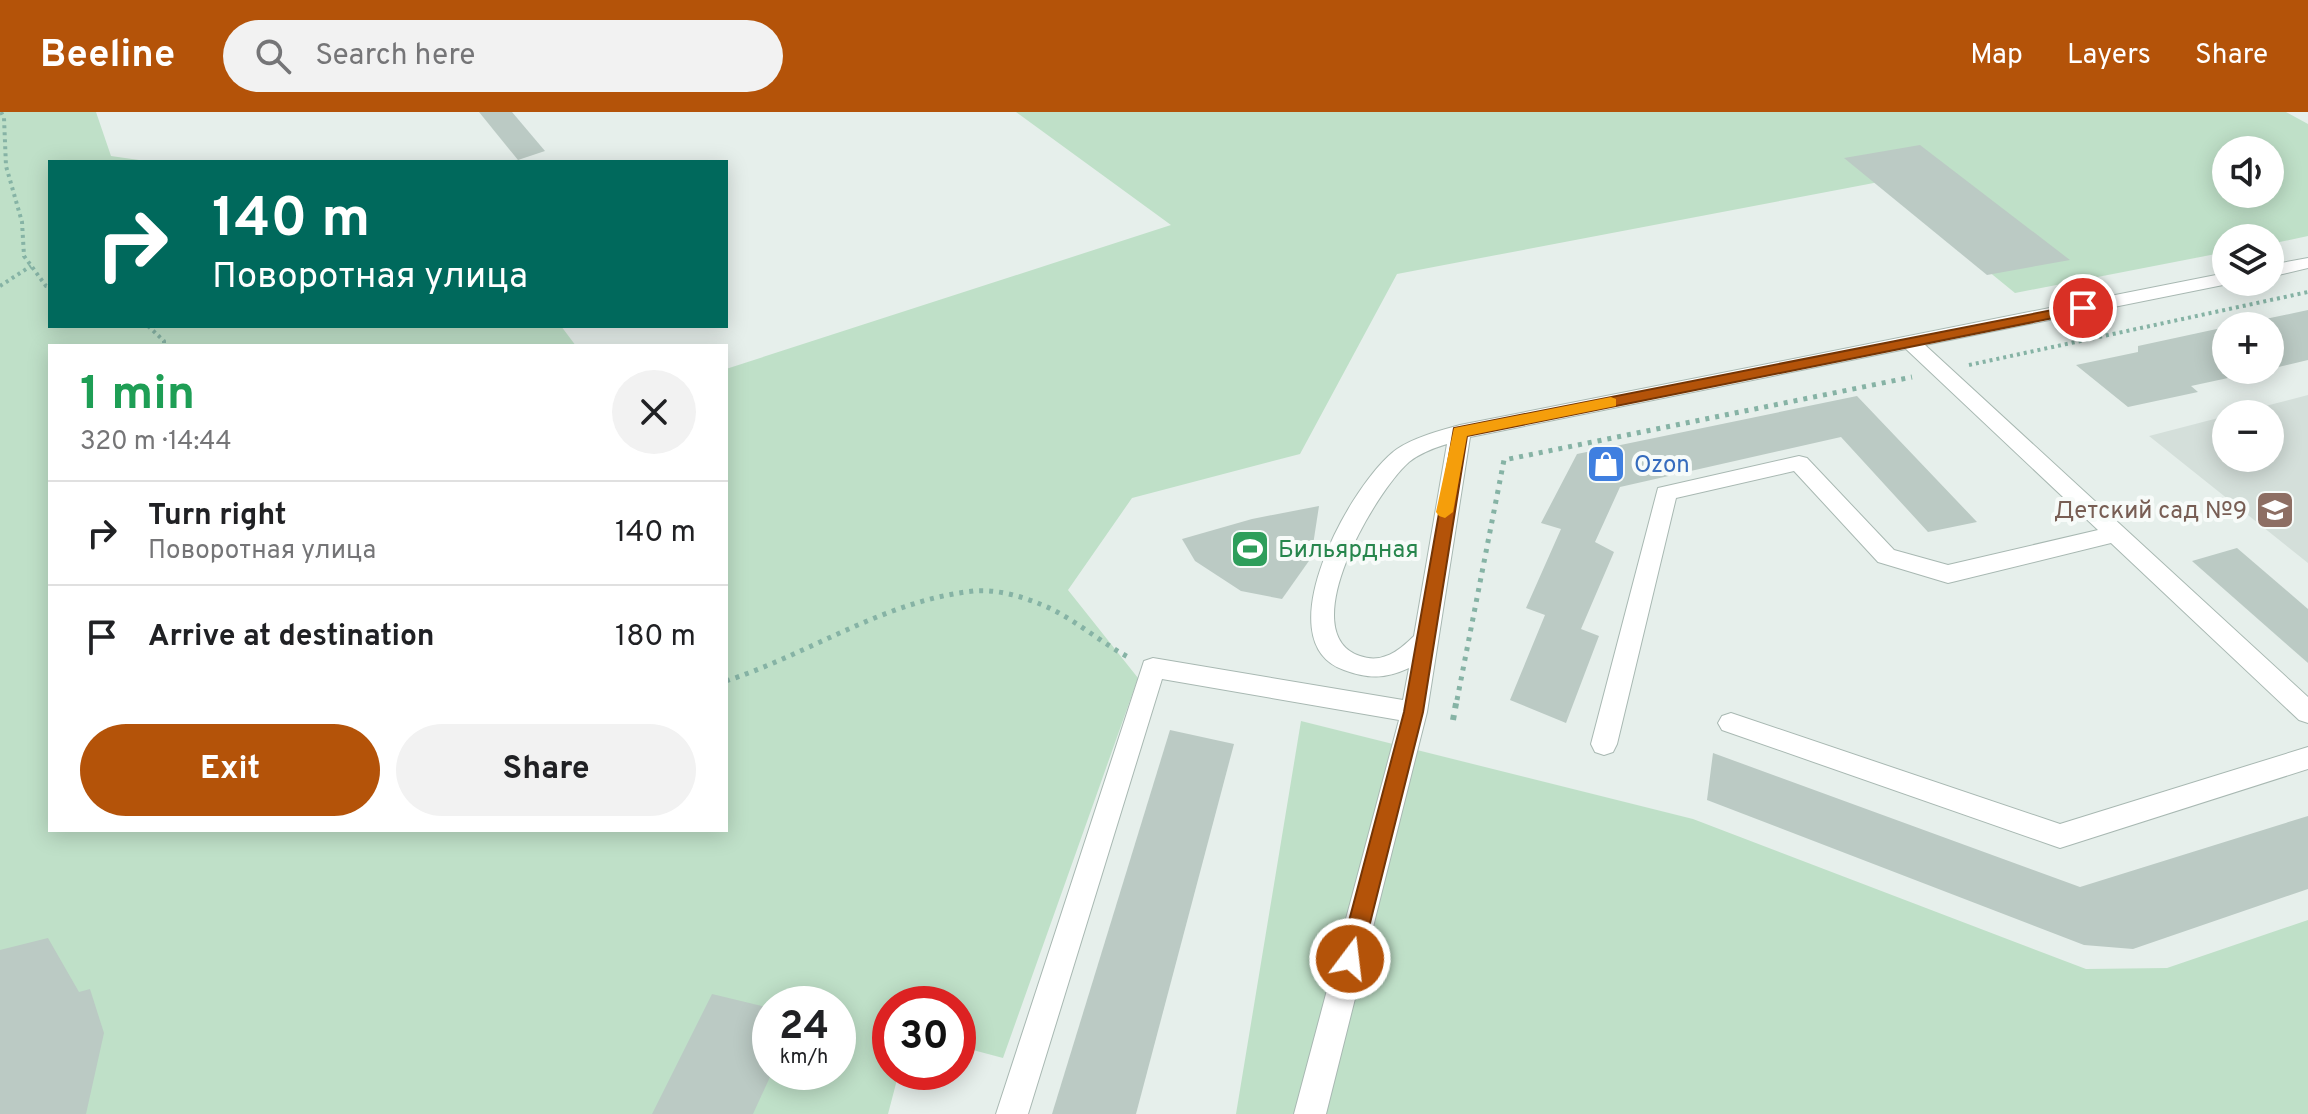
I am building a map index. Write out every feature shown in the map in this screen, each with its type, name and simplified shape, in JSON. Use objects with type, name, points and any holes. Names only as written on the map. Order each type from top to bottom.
[{"type":"street","points":[[2284,268],[2308,263]]},
{"type":"street","points":[[1424,642],[1406,661],[1380,669],[1352,667],[1331,655],[1322,631],[1321,608],[1348,531],[1381,478],[1401,457],[1460,432],[2212,282]]},
{"type":"street","points":[[1911,343],[2308,713]]},
{"type":"street","points":[[1310,1114],[1414,712],[1460,432]]},
{"type":"street","points":[[1604,744],[1666,493],[1799,463],[1886,556],[1948,574],[2116,534]]},
{"type":"street","points":[[1012,1114],[1153,668],[1414,712]]},
{"type":"street","points":[[1731,723],[2060,836],[2308,758]]},
{"type":"path","points":[[1,112],[4,118],[6,166],[22,222],[24,256],[48,285]]},
{"type":"path","points":[[0,286],[31,266]]},
{"type":"path","points":[[1453,720],[1504,460],[1942,371],[2308,292]]},
{"type":"path","points":[[150,328],[164,344]]},
{"type":"path","points":[[728,680],[759,672],[842,633],[936,598],[978,590],[1040,604],[1118,652],[1153,668]]},
{"type":"shaded area","name":"Детский сад №9","points":[[2308,395],[2308,563],[2149,436],[2212,420],[2212,472],[2284,472],[2284,401]]},
{"type":"green space","points":[[0,112],[96,112],[111,156],[139,160],[48,160],[48,328],[562,328],[574,344],[48,344],[48,832],[728,832],[728,368],[1171,225],[1016,112],[2286,112],[2308,124],[2308,236],[2284,241],[2284,224],[2212,224],[2212,255],[2015,293],[1879,182],[1397,274],[1300,454],[1132,498],[1068,590],[1138,678],[1003,1058],[976,1051],[976,986],[872,986],[872,1090],[894,1090],[888,1114],[0,1114]]},
{"type":"green space","points":[[1301,721],[1693,819],[2086,969],[2167,968],[2308,920],[2308,1114],[1236,1114]]},
{"type":"building","points":[[479,112],[512,112],[545,151],[518,160]]},
{"type":"building","points":[[1920,145],[2070,260],[1987,275],[1844,158]]},
{"type":"building","points":[[2308,310],[2308,360],[2284,366],[2284,315]]},
{"type":"building","points":[[2212,330],[2212,381],[2191,386],[2198,392],[2128,407],[2076,365],[2138,352],[2138,346]]},
{"type":"building","points":[[1857,396],[1977,522],[1928,532],[1841,437],[1620,487],[1595,542],[1614,552],[1581,629],[1599,636],[1566,723],[1510,700],[1545,615],[1526,608],[1561,529],[1541,523],[1577,454]]},
{"type":"building","name":"Бильярдная","points":[[1319,506],[1311,558],[1282,599],[1241,591],[1195,561],[1182,539],[1252,519]]},
{"type":"building","points":[[2237,548],[2308,609],[2308,663],[2192,561]]},
{"type":"building","points":[[1170,730],[1234,744],[1136,1114],[1052,1114]]},
{"type":"building","points":[[1713,753],[2080,887],[2308,816],[2308,889],[2133,949],[2084,945],[1707,800]]},
{"type":"building","points":[[48,938],[79,992],[90,989],[104,1033],[86,1114],[0,1114],[0,950]]},
{"type":"building","points":[[712,994],[752,1004],[752,1090],[764,1090],[753,1114],[652,1114]]},
{"type":"slow traffic","points":[[1445,512],[1460,432],[1611,402]]},
{"type":"place","name":"Ozon","points":[[1606,464]]},
{"type":"place","name":"Детский сад №9","points":[[2275,510]]},
{"type":"place","name":"Бильярдная","points":[[1250,549]]},
{"type":"route","points":[[1350,959],[1414,712],[1442,525],[1460,432],[2083,308]]}]
